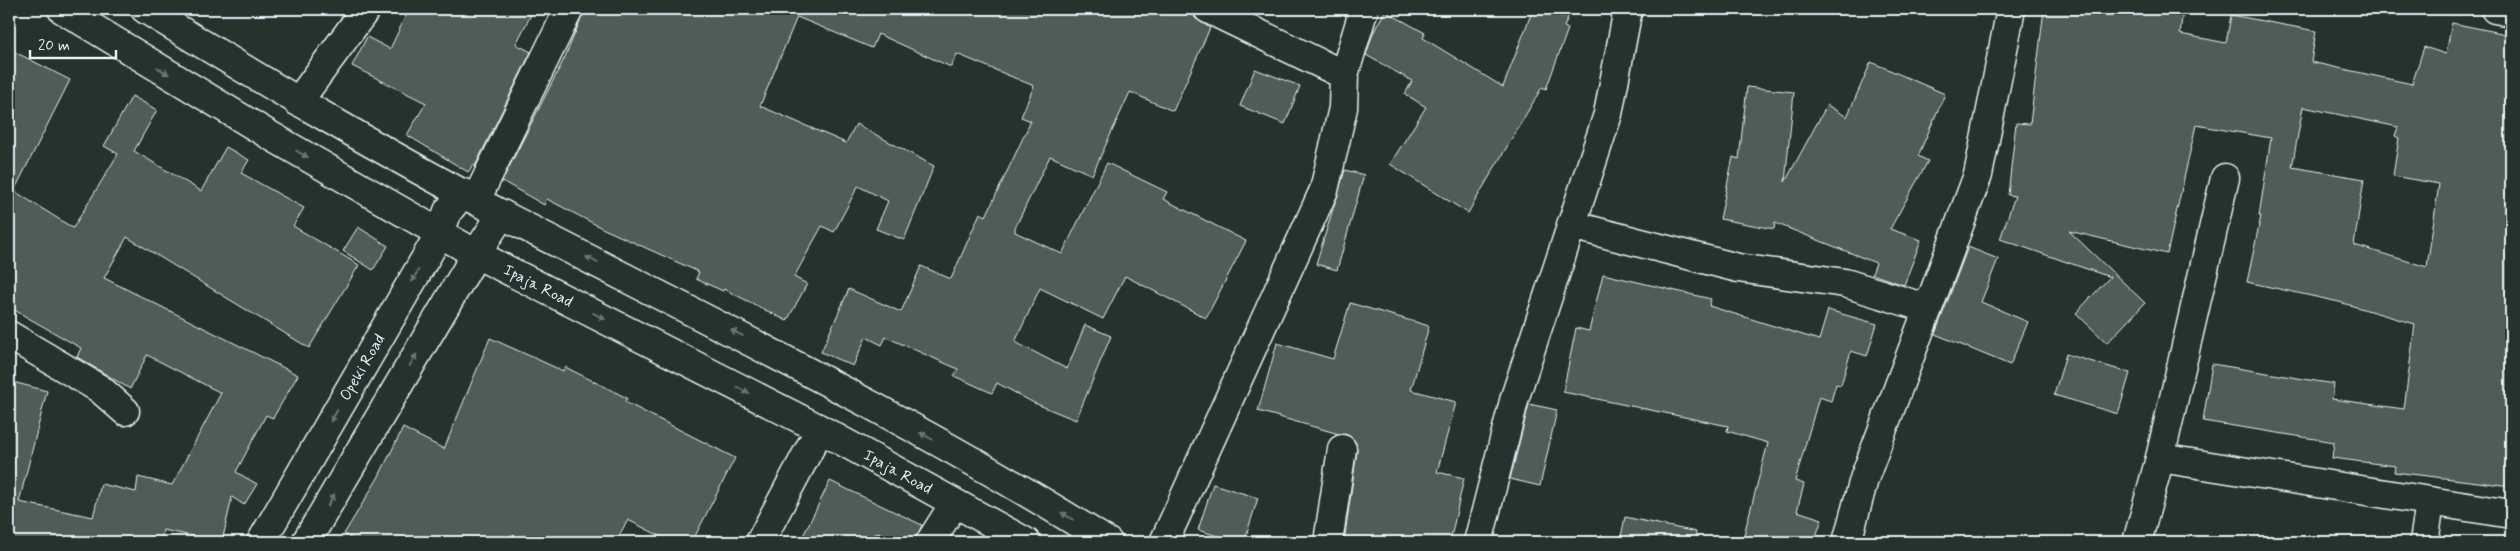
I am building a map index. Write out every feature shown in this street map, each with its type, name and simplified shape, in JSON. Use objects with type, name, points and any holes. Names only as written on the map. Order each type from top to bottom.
[{"type":"street","name":"Ipaja Road","points":[[62,9],[271,136],[476,254],[820,429],[1026,542]]},
{"type":"street","points":[[145,9],[298,102],[502,214],[769,350],[999,476],[1108,542]]},
{"type":"street","points":[[298,102],[366,9]]},
{"type":"street","name":"Opeki Road","points":[[262,542],[440,234],[448,211],[470,196],[569,9]]},
{"type":"street","points":[[1208,9],[1344,75]]},
{"type":"street","points":[[1164,542],[1324,190],[1343,108],[1344,75],[1364,9]]},
{"type":"street","points":[[1478,542],[1515,397],[1608,114],[1628,9]]},
{"type":"street","points":[[1847,542],[1864,479],[1926,308],[1978,174],[2012,9]]},
{"type":"street","points":[[2494,9],[2511,12]]},
{"type":"street","points":[[2137,542],[2160,458],[2225,178]]},
{"type":"street","points":[[306,542],[476,254],[502,214]]},
{"type":"street","points":[[1571,225],[1738,268],[1845,283],[1926,308]]},
{"type":"street","points":[[9,335],[100,389],[125,411]]},
{"type":"street","points":[[761,540],[820,429]]},
{"type":"street","points":[[1328,542],[1342,449]]},
{"type":"street","points":[[2160,458],[2430,503],[2511,514]]},
{"type":"street","points":[[2424,542],[2430,503]]},
{"type":"street","points":[[930,542],[954,504]]},
{"type":"building","points":[[409,9],[534,9],[516,44],[531,52],[475,166],[473,165],[468,172],[407,135],[426,103],[352,66],[367,37],[390,49]]},
{"type":"building","points":[[585,9],[1193,9],[1195,18],[1210,28],[1173,111],[1130,92],[1092,175],[1050,156],[1015,228],[1015,232],[1062,254],[1107,163],[1167,192],[1163,199],[1246,241],[1206,318],[1125,276],[1103,319],[1040,288],[1015,342],[1067,369],[1085,325],[1111,336],[1076,420],[1034,403],[997,383],[992,393],[954,376],[958,369],[886,337],[882,345],[866,337],[853,366],[821,352],[849,289],[901,312],[921,266],[951,279],[980,213],[986,216],[1031,121],[1021,117],[1034,86],[957,54],[951,67],[878,34],[872,48],[797,17],[760,106],[846,143],[856,124],[934,166],[904,240],[876,229],[888,201],[858,186],[834,232],[822,226],[794,277],[807,284],[787,321],[724,289],[723,291],[696,279],[699,272],[604,229],[547,199],[544,205],[502,181],[565,57]]},
{"type":"building","points":[[1533,9],[1571,9],[1564,27],[1568,29],[1546,89],[1542,87],[1468,213],[1390,164],[1426,107],[1405,94],[1412,81],[1366,55],[1373,33],[1385,11],[1425,33],[1423,38],[1503,87]]},
{"type":"building","points":[[2044,9],[2183,9],[2180,34],[2226,43],[2231,15],[2316,31],[2311,62],[2412,84],[2424,47],[2446,54],[2452,23],[2511,35],[2511,486],[2394,472],[2395,466],[2332,458],[2334,442],[2203,421],[2212,364],[2334,384],[2332,399],[2404,409],[2415,324],[2339,302],[2247,282],[2261,216],[2259,216],[2271,138],[2196,125],[2167,254],[2069,231],[2145,303],[2107,343],[2076,313],[2110,277],[2000,239],[2015,196],[2008,195],[2016,123],[2030,124]],"holes":[[[2303,107],[2398,127],[2395,136],[2399,138],[2393,176],[2439,184],[2427,267],[2354,245],[2364,179],[2292,167]]]},
{"type":"building","points":[[9,49],[70,80],[14,191],[73,228],[118,154],[104,146],[132,96],[157,110],[134,151],[201,191],[226,147],[249,160],[241,173],[304,208],[293,226],[359,265],[309,348],[127,237],[104,278],[298,375],[273,418],[266,415],[236,472],[257,484],[244,505],[232,497],[222,542],[163,530],[161,542],[9,542],[9,381],[47,391],[19,502],[93,517],[101,484],[136,492],[138,477],[172,485],[221,393],[147,355],[130,389],[77,357],[81,348],[9,307]]},
{"type":"building","points":[[1871,62],[1945,94],[1918,156],[1928,161],[1890,229],[1921,240],[1904,285],[1872,274],[1876,263],[1775,223],[1774,229],[1720,219],[1733,157],[1739,159],[1747,87],[1794,92],[1785,182],[1827,105],[1847,117]]},
{"type":"building","points":[[1255,69],[1300,86],[1285,124],[1240,106]]},
{"type":"building","points":[[1345,170],[1364,175],[1337,270],[1316,264]]},
{"type":"building","points":[[358,227],[388,246],[373,270],[343,251]]},
{"type":"building","points":[[1968,247],[1998,259],[1981,302],[2028,322],[2010,365],[1935,334]]},
{"type":"building","points":[[1603,274],[1711,299],[1709,306],[1819,340],[1828,310],[1877,324],[1867,356],[1851,351],[1841,385],[1836,384],[1831,401],[1819,397],[1795,481],[1804,484],[1797,511],[1822,519],[1814,542],[1742,542],[1768,443],[1727,431],[1728,426],[1563,392],[1576,328],[1589,331]]},
{"type":"building","points":[[1350,303],[1429,326],[1411,390],[1456,402],[1437,472],[1464,478],[1450,542],[1344,542],[1357,451],[1356,443],[1345,434],[1339,434],[1258,411],[1277,343],[1333,359]]},
{"type":"building","points":[[490,338],[563,371],[565,367],[627,398],[625,402],[735,458],[692,542],[672,542],[628,520],[615,542],[357,542],[344,534],[378,478],[403,428],[444,449]]},
{"type":"building","points":[[2066,354],[2130,373],[2118,414],[2054,395]]},
{"type":"building","points":[[1529,404],[1557,410],[1540,486],[1510,479]]},
{"type":"building","points":[[830,481],[922,525],[915,542],[898,542],[876,532],[871,542],[800,542]]},
{"type":"building","points":[[1213,484],[1258,498],[1244,542],[1237,542],[1198,530]]},
{"type":"building","points":[[1625,517],[1696,532],[1695,542],[1620,542]]}]
